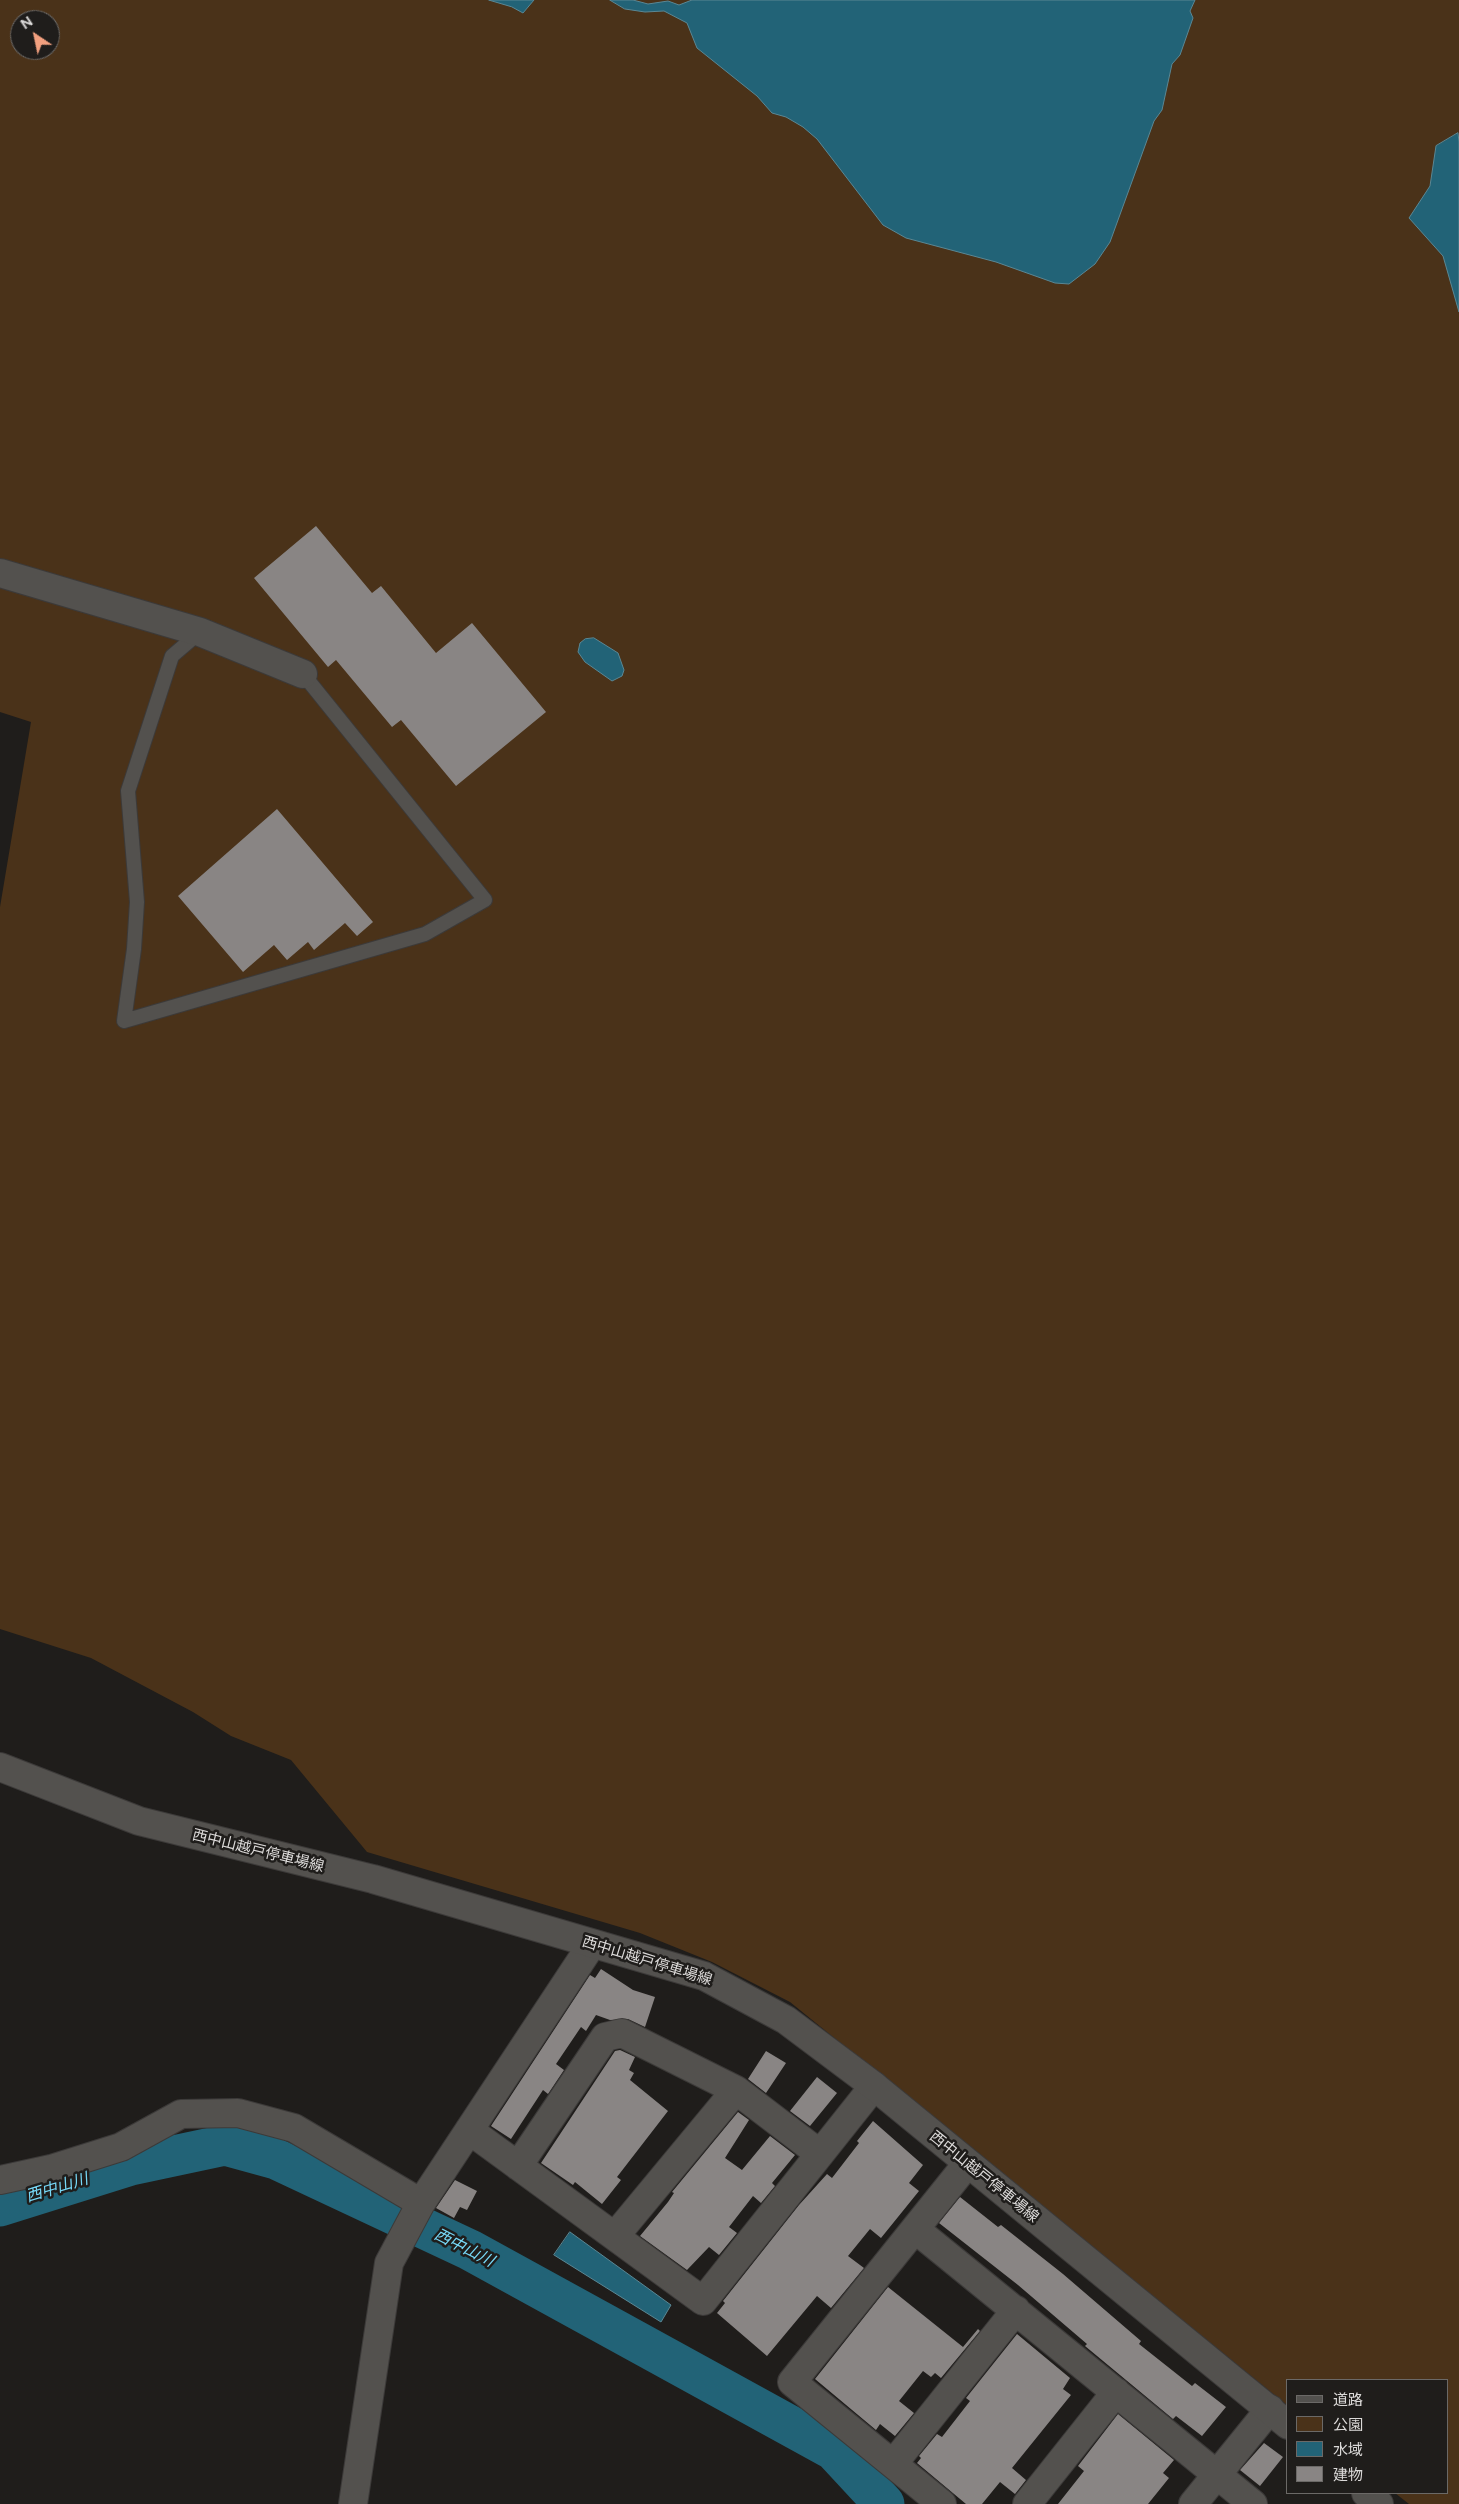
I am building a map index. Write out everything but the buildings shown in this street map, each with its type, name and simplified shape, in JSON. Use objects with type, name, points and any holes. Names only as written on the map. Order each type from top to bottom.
[{"type":"street","points":[[0,572],[200,632],[303,674]]},
{"type":"street","name":"西中山越戸停車場線","points":[[0,1767],[139,1821],[373,1879],[704,1976],[786,2020],[874,2086],[967,2164],[1279,2417]]},
{"type":"street","points":[[353,2504],[389,2263],[420,2205],[592,1944]]},
{"type":"street","points":[[518,2166],[604,2037],[622,2033],[736,2090],[820,2154]]},
{"type":"street","points":[[469,2130],[703,2301],[874,2086]]},
{"type":"street","points":[[615,2236],[736,2090]]},
{"type":"street","points":[[0,2180],[51,2169],[121,2147],[181,2114],[238,2112],[294,2128],[420,2205]]},
{"type":"street","points":[[942,2504],[792,2382],[967,2164]]},
{"type":"street","points":[[915,2228],[1252,2504]]},
{"type":"street","points":[[893,2464],[1016,2310]]},
{"type":"street","points":[[1027,2504],[1116,2392]]},
{"type":"street","points":[[1193,2504],[1217,2474],[1279,2417]]},
{"type":"street","points":[[1367,2494],[1380,2504]]},
{"type":"lane","points":[[200,632],[172,656],[128,791],[138,902],[134,949],[124,1021],[425,934],[485,900],[303,674]]},
{"type":"green space","points":[[0,0],[1459,0],[1459,2504],[1409,2504],[1396,2494],[1449,2494],[1449,2379],[1286,2379],[1286,2404],[790,2002],[712,1962],[640,1933],[367,1852],[291,1760],[231,1736],[193,1712],[91,1658],[0,1629],[0,907],[31,722],[0,712]]},
{"type":"water","points":[[489,0],[534,0],[523,13],[512,7]]},
{"type":"water","points":[[610,0],[633,0],[648,4],[668,1],[679,5],[692,0],[1195,0],[1190,11],[1193,18],[1180,55],[1172,64],[1162,110],[1154,121],[1110,242],[1095,264],[1069,284],[1055,283],[996,262],[906,238],[883,225],[817,139],[803,127],[786,117],[772,113],[757,96],[697,48],[687,23],[664,11],[645,12],[625,9]]},
{"type":"water","points":[[1458,133],[1459,312],[1443,256],[1409,218],[1430,186],[1436,146]]},
{"type":"water","points":[[594,638],[618,653],[624,670],[622,676],[612,681],[585,662],[578,652],[580,643],[585,639]]},
{"type":"water","points":[[570,2232],[671,2305],[661,2322],[554,2255]]},
{"type":"waterway","name":"西中山川","points":[[0,2206],[131,2165],[225,2145],[276,2159],[470,2250],[834,2450],[884,2504]]}]
